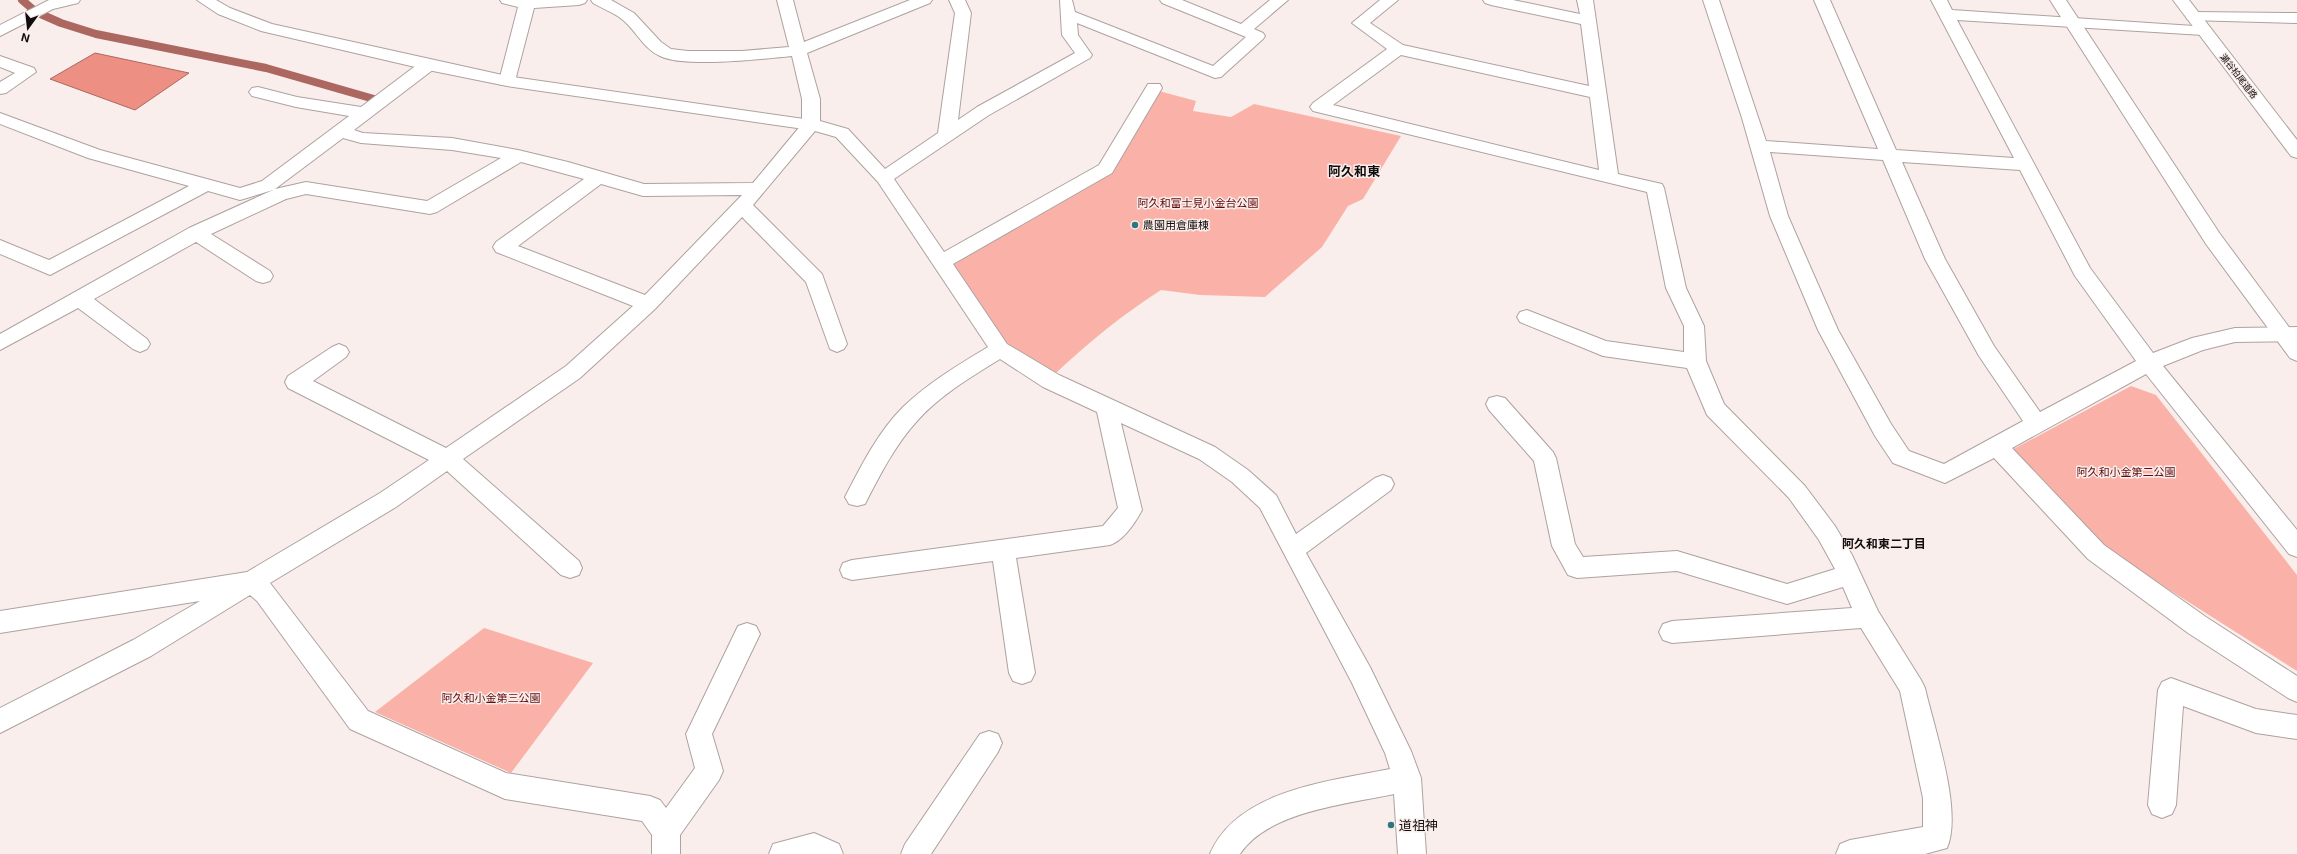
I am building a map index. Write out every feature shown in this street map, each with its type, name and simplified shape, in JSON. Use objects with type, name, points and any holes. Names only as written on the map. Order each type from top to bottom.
[{"type":"street","points":[[0,31],[46,2],[72,0]]},
{"type":"street","points":[[206,0],[224,11],[267,28],[428,65],[507,81],[830,128],[842,133],[884,178],[1000,349],[1051,381],[1202,451],[1240,476],[1268,502],[1292,550],[1361,675],[1398,751],[1407,778],[1412,854]]},
{"type":"street","points":[[508,0],[528,2],[579,0]]},
{"type":"street","points":[[599,0],[628,16],[655,45],[666,52],[688,56],[742,56],[798,51],[924,0]]},
{"type":"street","points":[[0,721],[142,648],[388,500],[573,372],[648,304],[743,206],[811,126],[812,99],[785,0]]},
{"type":"street","points":[[947,135],[963,13],[958,0]]},
{"type":"street","points":[[1066,7],[1215,73],[1257,36],[1168,0]]},
{"type":"street","points":[[1243,30],[1280,0]]},
{"type":"street","points":[[1390,0],[1360,23],[1398,49],[1597,93]]},
{"type":"street","points":[[1491,0],[1588,21]]},
{"type":"street","points":[[1585,0],[1609,178]]},
{"type":"street","points":[[1711,0],[1780,216],[1828,330],[1883,430],[1901,457],[1945,474],[2036,423],[2149,363],[2200,343],[2235,335],[2289,334]]},
{"type":"street","points":[[1822,0],[1935,259],[1986,351],[2036,423]]},
{"type":"street","points":[[2058,0],[2213,239],[2289,334],[2297,352]]},
{"type":"street","name":"瀬谷柏尾道路","points":[[2181,0],[2297,152]]},
{"type":"street","points":[[507,81],[528,2]]},
{"type":"street","points":[[884,178],[983,111],[1084,55],[1070,36],[1066,7]]},
{"type":"street","points":[[1942,7],[2073,22],[2199,23],[2297,18]]},
{"type":"street","points":[[1942,7],[2082,271],[2149,363],[2297,547]]},
{"type":"street","points":[[1398,49],[1318,107],[1655,188],[1676,288],[1694,326],[1695,362],[1715,409],[1797,492],[1827,533],[1849,575],[1868,617],[1912,688],[1937,798],[1937,838],[1864,853]]},
{"type":"street","points":[[0,61],[28,72],[0,89]]},
{"type":"street","points":[[0,118],[94,154],[240,194],[269,185],[428,65]]},
{"type":"street","points":[[941,262],[1106,169],[1154,88]]},
{"type":"street","points":[[258,92],[296,102],[363,113]]},
{"type":"street","points":[[340,131],[360,138],[452,144],[518,156],[562,166],[597,178],[643,190],[758,189]]},
{"type":"street","points":[[1758,146],[2026,165]]},
{"type":"street","points":[[0,343],[196,233],[280,194],[306,188],[327,190],[430,208],[518,156]]},
{"type":"street","points":[[597,178],[503,247],[648,304]]},
{"type":"street","points":[[0,246],[50,268],[207,184]]},
{"type":"street","points":[[743,206],[815,279],[836,344]]},
{"type":"street","points":[[196,233],[263,276]]},
{"type":"street","points":[[79,298],[140,344]]},
{"type":"street","points":[[1527,317],[1603,348],[1695,362]]},
{"type":"street","points":[[857,497],[872,466],[910,414],[949,382],[1000,349]]},
{"type":"street","points":[[339,352],[296,382],[448,459],[570,568]]},
{"type":"street","points":[[1497,404],[1545,458],[1564,546],[1577,568],[1677,561],[1786,594],[1849,575]]},
{"type":"street","points":[[852,570],[1110,535],[1130,510],[1107,408]]},
{"type":"street","points":[[1997,446],[2096,552],[2197,625],[2297,690]]},
{"type":"street","points":[[1292,550],[1383,484]]},
{"type":"street","points":[[1003,550],[1022,673]]},
{"type":"street","points":[[4,617],[251,582],[266,594],[359,720],[505,786],[526,788],[650,809],[666,842]]},
{"type":"street","points":[[1672,632],[1868,617]]},
{"type":"street","points":[[666,842],[709,771],[699,734],[747,634]]},
{"type":"street","points":[[2162,805],[2171,690],[2256,721],[2297,727]]},
{"type":"street","points":[[915,854],[989,744]]},
{"type":"street","points":[[1224,854],[1236,836],[1265,816],[1295,803],[1407,778]]},
{"type":"street","points":[[783,854],[814,847],[829,854]]},
{"type":"green space","name":"阿久和富士見小金台公園","points":[[1159,91],[1196,101],[1193,111],[1231,117],[1254,104],[1401,136],[1363,199],[1348,206],[1322,247],[1265,297],[1200,295],[1161,290],[1106,329],[1056,373],[1018,353],[1003,340],[948,263],[1108,173]]},
{"type":"green space","name":"阿久和小金第二公園","points":[[2131,386],[2156,395],[2297,575],[2297,671],[2094,542],[2010,451]]},
{"type":"green space","name":"阿久和小金第三公園","points":[[484,628],[593,663],[511,773],[375,712]]},
{"type":"shaded area","points":[[95,53],[189,73],[135,110],[50,79]]},
{"type":"waterway","points":[[22,0],[36,12],[61,23],[96,34],[266,68],[374,99]]},
{"type":"place","name":"農園用倉庫棟","points":[[1135,225]]},
{"type":"place","name":"道祖神","points":[[1391,825]]},
{"type":"district","name":"阿久和東","points":[[1354,171]]},
{"type":"district","name":"阿久和東二丁目","points":[[1884,543]]}]
